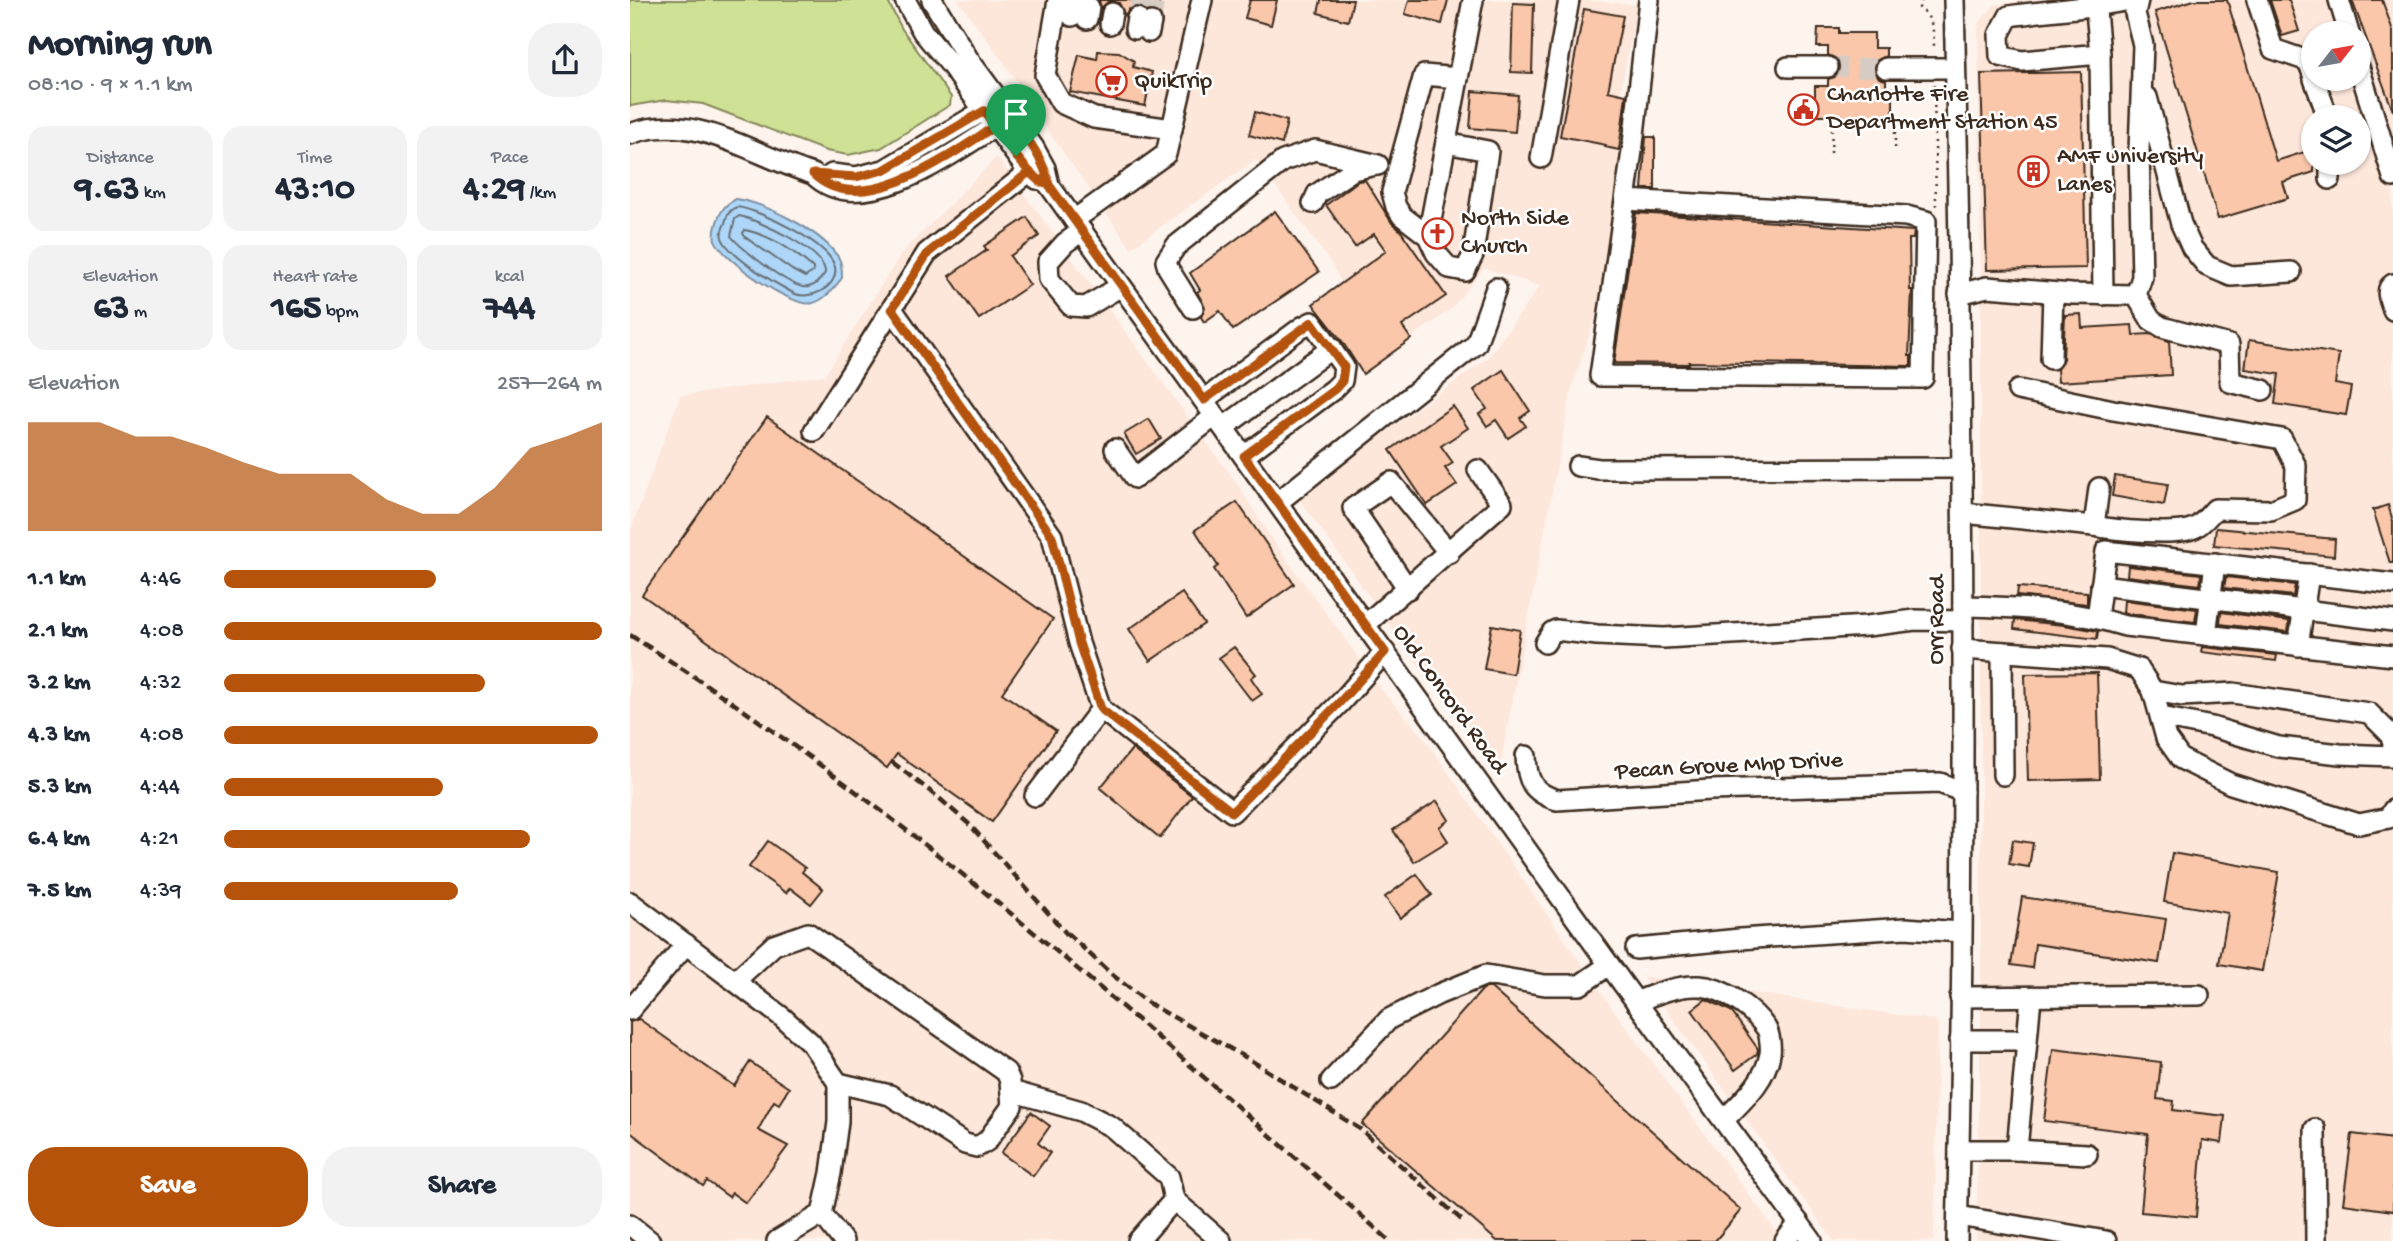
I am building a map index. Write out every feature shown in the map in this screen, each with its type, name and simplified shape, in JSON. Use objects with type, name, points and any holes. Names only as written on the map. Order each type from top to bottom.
[{"type":"street","name":"Old Concord Road","points":[[905,0],[923,32],[1040,158],[1049,185],[1609,965],[1812,1241]]},
{"type":"street","name":"Old Concord Road","points":[[932,0],[970,60],[1029,172],[1040,182],[1049,185]]},
{"type":"street","points":[[1121,286],[1086,307],[1071,306],[1049,279],[1048,262],[1078,225],[1166,154],[1202,0]]},
{"type":"street","points":[[1427,236],[1474,0]]},
{"type":"street","points":[[1541,158],[1569,0]]},
{"type":"street","points":[[1625,200],[1906,216],[1926,221],[1923,378],[1600,376],[1649,0]]},
{"type":"street","name":"Orr Road","points":[[1954,0],[1963,468],[1963,792],[1957,1241]]},
{"type":"street","points":[[2100,54],[2022,61],[2000,56],[1999,35],[2009,16],[2130,0]]},
{"type":"street","points":[[2136,295],[2143,277],[2139,150],[2143,45],[2135,13],[2138,0]]},
{"type":"street","points":[[2256,0],[2273,49],[2301,59]]},
{"type":"street","points":[[2339,0],[2345,21]]},
{"type":"street","points":[[2096,3],[2100,54],[2103,295]]},
{"type":"street","points":[[1076,9],[1045,75],[1061,103],[1094,118],[1172,129]]},
{"type":"street","points":[[1788,67],[1828,67]]},
{"type":"street","points":[[1886,68],[1955,68]]},
{"type":"street","points":[[1446,144],[1489,151],[1473,256],[1465,271],[1449,268],[1436,253],[1427,236],[1402,216],[1392,192],[1424,75],[1458,78]]},
{"type":"street","points":[[2142,75],[2181,224],[2192,248],[2207,266],[2231,276],[2291,272]]},
{"type":"street","points":[[2366,91],[2393,177]]},
{"type":"street","points":[[630,134],[667,127],[692,129],[813,174],[856,177],[884,170],[997,113]]},
{"type":"street","points":[[1193,308],[1168,268],[1167,261],[1171,254],[1176,246],[1283,161],[1315,150],[1378,165]]},
{"type":"street","points":[[1313,204],[1317,194],[1353,170],[1401,160]]},
{"type":"street","points":[[814,431],[928,253],[1029,172]]},
{"type":"street","points":[[2393,284],[2388,293],[2393,310]]},
{"type":"street","points":[[1959,294],[1987,287],[2053,293],[2136,295]]},
{"type":"street","points":[[1278,502],[1476,344],[1496,288]]},
{"type":"street","points":[[2051,359],[2053,293]]},
{"type":"street","points":[[2136,295],[2151,320],[2162,327],[2229,345],[2230,382],[2263,390]]},
{"type":"street","points":[[892,309],[1052,536],[1079,643],[1101,709],[1232,812],[1385,652]]},
{"type":"street","points":[[1115,449],[1135,478],[1214,414],[1303,327],[1312,322],[1344,367],[1342,381],[1244,456]]},
{"type":"street","points":[[1214,414],[1332,348]]},
{"type":"street","points":[[1963,513],[2094,526],[2120,532],[2177,531],[2195,528],[2215,509],[2271,510],[2295,500],[2296,466],[2282,439],[2113,410],[2018,390]]},
{"type":"street","points":[[1578,466],[1599,469],[1963,468]]},
{"type":"street","points":[[1365,625],[1502,504],[1478,470]]},
{"type":"street","points":[[1408,589],[1353,508],[1391,482],[1449,553]]},
{"type":"street","points":[[2094,526],[2099,488]]},
{"type":"street","points":[[2096,618],[2106,551],[2393,584]]},
{"type":"street","points":[[2206,635],[2215,563]]},
{"type":"street","points":[[2298,646],[2309,574]]},
{"type":"street","points":[[2101,585],[2393,621]]},
{"type":"street","points":[[1545,643],[1556,629],[1597,635],[1664,638],[1867,626],[2015,607],[2096,618],[2125,626],[2393,656]]},
{"type":"street","points":[[1962,649],[2107,659],[2139,669],[2154,691],[2166,738],[2181,759],[2231,784],[2359,824],[2389,818],[2393,810]]},
{"type":"street","points":[[2002,652],[2003,775]]},
{"type":"street","points":[[2154,691],[2182,696],[2233,693],[2369,713],[2390,734],[2393,744]]},
{"type":"street","points":[[1035,796],[1101,709]]},
{"type":"street","points":[[2161,717],[2212,727],[2279,747],[2393,757]]},
{"type":"street","name":"Pecan Grove Mhp Drive","points":[[1526,756],[1527,776],[1531,783],[1537,790],[1557,800],[1712,790],[1940,783],[1963,792]]},
{"type":"street","points":[[630,902],[782,1017],[811,1043],[838,1083],[835,1148],[822,1214],[777,1241]]},
{"type":"street","points":[[1636,949],[1905,928],[1961,932]]},
{"type":"street","points":[[735,981],[774,945],[808,933],[1006,1072],[1012,1105],[987,1140],[977,1147],[965,1144],[890,1095],[838,1083]]},
{"type":"street","points":[[630,1010],[686,944]]},
{"type":"street","points":[[1331,1081],[1389,1019],[1462,984],[1486,975],[1545,985],[1580,985],[1609,965]]},
{"type":"street","points":[[1636,1002],[1659,992],[1698,985],[1719,989],[1768,1030],[1771,1053],[1762,1079],[1724,1120]]},
{"type":"street","points":[[1960,997],[2199,995]]},
{"type":"street","points":[[2017,1150],[2031,997]]},
{"type":"street","points":[[1960,1040],[2027,1040]]},
{"type":"street","points":[[1011,1091],[1081,1111],[1112,1127],[1169,1177],[1174,1200],[1221,1241]]},
{"type":"street","points":[[2315,1129],[2316,1241]]},
{"type":"street","points":[[1959,1150],[2087,1154]]},
{"type":"street","points":[[1138,1241],[1174,1200]]},
{"type":"street","points":[[822,1214],[843,1241]]},
{"type":"street","points":[[1958,1216],[2011,1233],[2106,1241]]},
{"type":"street","points":[[1785,1241],[1799,1223]]},
{"type":"street","points":[[630,1225],[650,1241]]},
{"type":"path","points":[[1922,0],[1919,8],[1929,18],[1934,32],[1936,206]]},
{"type":"path","points":[[1832,125],[1832,153]]},
{"type":"path","points":[[1895,125],[1895,153]]},
{"type":"shaded area","points":[[958,0],[1580,0],[1637,5],[1610,147],[1630,149],[1601,299],[1572,387],[1499,772],[1297,496],[1488,358],[1540,286],[1484,268],[1451,309],[1412,337],[1395,313],[1368,332],[1331,263],[1256,159],[1131,248]]},
{"type":"shaded area","points":[[2028,0],[2393,0],[2393,1241],[1976,1241],[1981,1020],[1981,290],[1978,24],[1995,5]]},
{"type":"shaded area","points":[[997,157],[1238,485],[1267,532],[1384,693],[1422,735],[1617,1015],[1783,1241],[630,1241],[630,532],[680,396],[825,375],[901,254]]},
{"type":"shaded area","points":[[1642,976],[1938,1021],[1934,1241],[1834,1241]]},
{"type":"green space","points":[[630,0],[887,0],[902,29],[951,97],[950,105],[881,148],[848,155],[826,151],[703,104],[666,100],[630,106]]},
{"type":"water","points":[[736,199],[748,201],[789,218],[827,244],[839,259],[842,271],[842,278],[829,293],[813,303],[803,303],[775,291],[730,259],[715,240],[715,232],[723,210]]},
{"type":"building","points":[[1099,0],[1160,0],[1157,12],[1134,6],[1125,16],[1119,3],[1109,1],[1101,8]]},
{"type":"building","points":[[1250,0],[1277,0],[1271,25],[1245,18]]},
{"type":"building","points":[[1321,0],[1353,0],[1348,21],[1318,13]]},
{"type":"building","points":[[1409,0],[1448,0],[1442,24],[1405,14]]},
{"type":"building","points":[[2194,0],[2227,0],[2276,161],[2301,153],[2301,175],[2305,175],[2283,182],[2288,198],[2218,219],[2155,12]]},
{"type":"building","points":[[2270,0],[2289,0],[2299,31],[2282,36]]},
{"type":"building","points":[[2352,0],[2382,0],[2393,31],[2393,111],[2371,51],[2371,21],[2360,21]]},
{"type":"building","points":[[1513,3],[1534,4],[1532,73],[1511,72]]},
{"type":"building","points":[[1584,9],[1623,16],[1608,91],[1626,95],[1619,150],[1560,136]]},
{"type":"building","points":[[1818,28],[1839,28],[1839,33],[1874,33],[1874,48],[1886,48],[1886,56],[1876,61],[1874,69],[1879,78],[1886,80],[1886,88],[1893,88],[1893,117],[1863,117],[1863,123],[1842,123],[1842,115],[1815,115],[1815,86],[1828,86],[1828,79],[1835,77],[1840,68],[1838,60],[1828,55],[1828,47],[1817,47]]},
{"type":"building","name":"QuikTrip","points":[[1098,51],[1119,52],[1134,61],[1133,67],[1152,72],[1145,106],[1070,92],[1079,55],[1097,59]]},
{"type":"building","name":"AMF University Lanes","points":[[2081,72],[2086,268],[1987,270],[1981,74]]},
{"type":"building","points":[[1473,91],[1518,95],[1515,132],[1470,128]]},
{"type":"building","points":[[1255,112],[1287,121],[1282,144],[1249,135]]},
{"type":"building","points":[[1646,137],[1655,137],[1655,189],[1642,189]]},
{"type":"building","points":[[1365,180],[1392,223],[1400,230],[1446,296],[1402,326],[1411,339],[1363,374],[1313,304],[1386,251],[1374,234],[1355,247],[1326,205],[1358,181]]},
{"type":"building","points":[[1275,211],[1319,272],[1233,330],[1220,311],[1204,322],[1201,317],[1205,307],[1197,292],[1200,290],[1190,273]]},
{"type":"building","points":[[1636,213],[1914,231],[1913,239],[1909,239],[1912,290],[1909,356],[1911,366],[1614,363]]},
{"type":"building","points":[[1027,217],[1039,236],[1010,256],[1030,285],[979,319],[949,276],[987,250],[984,246]]},
{"type":"building","points":[[2081,314],[2082,328],[2132,325],[2133,335],[2150,334],[2169,341],[2171,375],[2058,382],[2057,369],[2063,359],[2065,315]]},
{"type":"building","points":[[2249,340],[2339,354],[2335,384],[2351,387],[2346,415],[2275,404],[2279,374],[2245,369]]},
{"type":"building","points":[[1503,370],[1530,411],[1520,418],[1526,426],[1508,438],[1496,420],[1487,426],[1479,414],[1487,409],[1474,390]]},
{"type":"building","points":[[1453,406],[1468,428],[1441,446],[1453,463],[1445,468],[1457,485],[1427,505],[1390,450]]},
{"type":"building","points":[[767,417],[1053,619],[1002,693],[1056,731],[992,822],[897,754],[887,768],[642,595]]},
{"type":"building","points":[[1149,419],[1161,439],[1136,454],[1124,434]]},
{"type":"building","points":[[2115,476],[2168,484],[2164,505],[2112,496]]},
{"type":"building","points":[[1237,502],[1294,584],[1246,618],[1214,569],[1218,566],[1195,530]]},
{"type":"building","points":[[2388,505],[2393,521],[2393,563],[2390,563],[2373,510]]},
{"type":"building","points":[[2216,528],[2335,539],[2334,556],[2214,545]]},
{"type":"building","points":[[2128,566],[2201,574],[2200,585],[2127,576]]},
{"type":"building","points":[[2226,577],[2295,585],[2293,596],[2224,588]]},
{"type":"building","points":[[2018,587],[2087,592],[2087,604],[2017,596]]},
{"type":"building","points":[[1182,593],[1204,624],[1150,661],[1129,629]]},
{"type":"building","points":[[2124,600],[2197,609],[2195,622],[2123,613]]},
{"type":"building","points":[[2221,612],[2289,621],[2288,632],[2220,624]]},
{"type":"building","points":[[2015,620],[2098,631],[2097,639],[2014,629]]},
{"type":"building","points":[[1492,625],[1520,630],[1513,674],[1484,669]]},
{"type":"building","points":[[1234,647],[1256,674],[1251,678],[1262,694],[1252,701],[1219,658]]},
{"type":"building","points":[[2202,647],[2277,655],[2276,661],[2201,652]]},
{"type":"building","points":[[2097,673],[2100,779],[2028,781],[2025,674]]},
{"type":"building","points":[[1132,749],[1192,796],[1160,838],[1100,788]]},
{"type":"building","points":[[1437,801],[1449,820],[1439,827],[1448,841],[1414,862],[1393,830]]},
{"type":"building","points":[[2013,840],[2033,843],[2029,867],[2009,864]]},
{"type":"building","points":[[768,841],[805,868],[802,872],[823,889],[811,904],[790,888],[786,893],[749,867]]},
{"type":"building","points":[[2172,853],[2279,872],[2262,971],[2219,964],[2228,913],[2164,902]]},
{"type":"building","points":[[1417,874],[1432,895],[1400,918],[1385,897]]},
{"type":"building","points":[[2022,897],[2166,919],[2159,963],[2035,944],[2032,968],[2011,965]]},
{"type":"building","points":[[1491,988],[1741,1210],[1715,1241],[1497,1241],[1362,1124],[1483,989]]},
{"type":"building","points":[[1706,999],[1731,1011],[1758,1049],[1757,1054],[1735,1070],[1692,1010]]},
{"type":"building","points":[[639,1019],[734,1086],[750,1062],[789,1088],[779,1104],[774,1101],[758,1130],[788,1146],[746,1203],[732,1193],[729,1197],[707,1181],[703,1186],[630,1132],[630,1022]]},
{"type":"building","points":[[2053,1049],[2161,1062],[2157,1099],[2174,1101],[2173,1110],[2225,1116],[2222,1143],[2202,1140],[2196,1217],[2141,1212],[2148,1134],[2044,1121]]},
{"type":"building","points":[[1031,1112],[1050,1126],[1038,1143],[1050,1153],[1033,1176],[1001,1153]]},
{"type":"building","points":[[2352,1134],[2393,1139],[2393,1211],[2343,1204]]},
{"type":"tunnel","points":[[1137,18],[1141,0]]},
{"type":"tunnel","points":[[1151,22],[1155,0]]},
{"type":"tunnel","points":[[1828,67],[1886,68]]},
{"type":"railway","points":[[630,635],[732,702],[928,847],[1115,1001],[1390,1241]]},
{"type":"railway","points":[[892,762],[970,825],[1073,941]]},
{"type":"railway","points":[[1067,933],[1148,1003],[1247,1058],[1360,1129],[1465,1223]]},
{"type":"place","name":"QuikTrip","points":[[1111,82]]},
{"type":"place","name":"Charlotte Fire Department Station 45","points":[[1804,109]]},
{"type":"place","name":"AMF University Lanes","points":[[2034,171]]},
{"type":"place","name":"North Side Church","points":[[1438,233]]},
{"type":"route","points":[[1016,156],[995,126],[984,111],[884,170],[856,177],[813,174],[827,184],[842,188],[867,190],[889,186],[919,173],[937,161],[995,126],[1010,116],[1034,148],[1045,168],[1049,185],[1040,182],[1034,177],[1029,172],[928,253],[892,309],[1052,536],[1079,643],[1101,709],[1232,812],[1385,652],[1244,456],[1335,389],[1342,381],[1344,367],[1312,322],[1204,400],[1049,185],[1034,177],[1016,156]]}]
